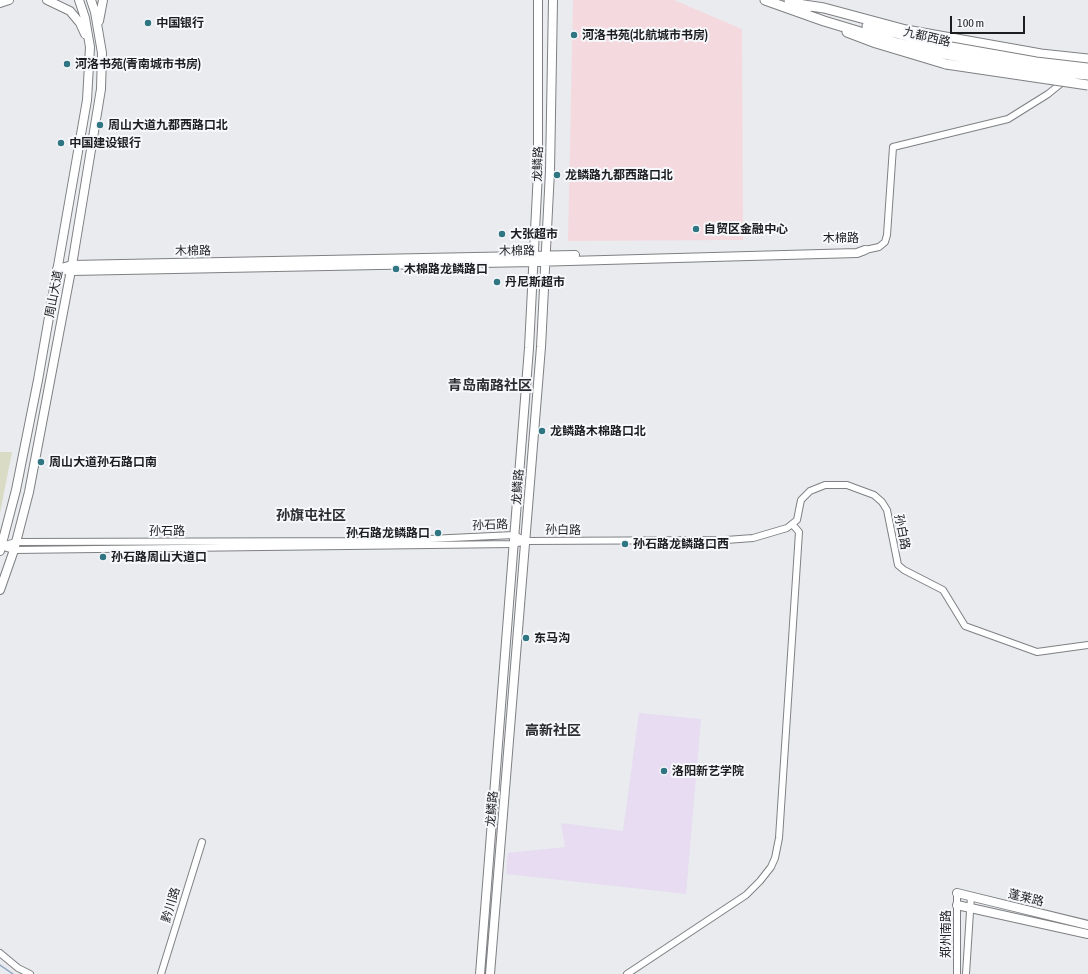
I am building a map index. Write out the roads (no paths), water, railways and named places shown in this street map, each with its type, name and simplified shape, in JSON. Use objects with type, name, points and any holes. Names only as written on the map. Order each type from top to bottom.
[{"type":"highway","name":"九都西路","points":[[765,0],[824,21],[897,42],[951,47]]},
{"type":"highway","name":"九都西路","points":[[789,0],[880,30],[1052,72],[1088,75]]},
{"type":"highway","points":[[824,21],[857,38],[946,64],[1088,85]]},
{"type":"highway","points":[[951,47],[1088,54]]},
{"type":"highway","points":[[951,47],[1036,62],[1088,68]]},
{"type":"highway","points":[[1013,49],[1088,60]]},
{"type":"main road","points":[[0,3],[9,0]]},
{"type":"main road","points":[[47,0],[62,6],[75,16],[84,30],[90,47]]},
{"type":"main road","name":"周山大道","points":[[0,548],[18,482],[87,100],[90,47],[85,18],[79,0]]},
{"type":"main road","name":"周山大道","points":[[0,590],[15,546],[29,492],[71,268],[101,89],[102,66],[100,40],[91,0]]},
{"type":"main road","points":[[100,40],[99,19],[103,0]]},
{"type":"main road","name":"龙鳞路","points":[[480,974],[529,348],[538,172],[538,0]]},
{"type":"main road","name":"龙鳞路","points":[[490,974],[526,541],[546,259],[550,171],[553,0]]},
{"type":"main road","name":"木棉路","points":[[57,269],[857,253],[865,250]]},
{"type":"main road","name":"蓬莱路","points":[[957,893],[1088,925]]},
{"type":"main road","name":"蓬莱路","points":[[957,906],[1088,934]]},
{"type":"street","points":[[865,250],[879,247],[884,242],[887,235],[893,147],[1008,118],[1048,94],[1088,60]]},
{"type":"street","name":"孙白路","points":[[526,541],[726,540],[753,538],[794,524],[797,520],[801,500],[810,491],[834,484],[847,485],[874,495],[882,502],[887,510],[898,565],[904,570],[943,590],[965,626],[1037,652],[1088,645]]},
{"type":"street","points":[[627,974],[746,895],[771,867],[775,858],[779,838],[799,532],[794,524]]},
{"type":"street","name":"孙石路","points":[[0,548],[15,546],[387,541],[514,535],[526,541]]},
{"type":"street","name":"孙石路","points":[[15,546],[514,544],[526,541]]},
{"type":"street","name":"黔川路","points":[[161,974],[202,842]]},
{"type":"street","name":"郑州南路","points":[[957,893],[957,974]]},
{"type":"street","name":"郑州南路","points":[[966,974],[971,896]]},
{"type":"street","points":[[0,954],[18,968],[30,974]]},
{"type":"waterway","points":[[0,965],[13,974]]},
{"type":"place","name":"中国银行","points":[[148,23]]},
{"type":"place","name":"河洛书苑(北航城市书房)","points":[[574,35]]},
{"type":"place","name":"河洛书苑(青南城市书房)","points":[[67,64]]},
{"type":"place","name":"周山大道九都西路口北","points":[[100,125]]},
{"type":"place","name":"中国建设银行","points":[[61,143]]},
{"type":"place","name":"龙鳞路九都西路口北","points":[[557,175]]},
{"type":"place","name":"自贸区金融中心","points":[[696,229]]},
{"type":"place","name":"大张超市","points":[[502,234]]},
{"type":"place","name":"木棉路龙鳞路口","points":[[396,269]]},
{"type":"place","name":"丹尼斯超市","points":[[497,282]]},
{"type":"place","name":"龙鳞路木棉路口北","points":[[542,431]]},
{"type":"place","name":"周山大道孙石路口南","points":[[41,462]]},
{"type":"place","name":"孙石路龙鳞路口","points":[[438,533]]},
{"type":"place","name":"孙石路龙鳞路口西","points":[[625,544]]},
{"type":"place","name":"孙石路周山大道口","points":[[103,557]]},
{"type":"place","name":"东马沟","points":[[526,638]]},
{"type":"place","name":"洛阳新艺学院","points":[[664,771]]},
{"type":"district","name":"青岛南路社区","points":[[490,386]]},
{"type":"district","name":"孙旗屯社区","points":[[311,516]]},
{"type":"district","name":"高新社区","points":[[553,731]]}]
